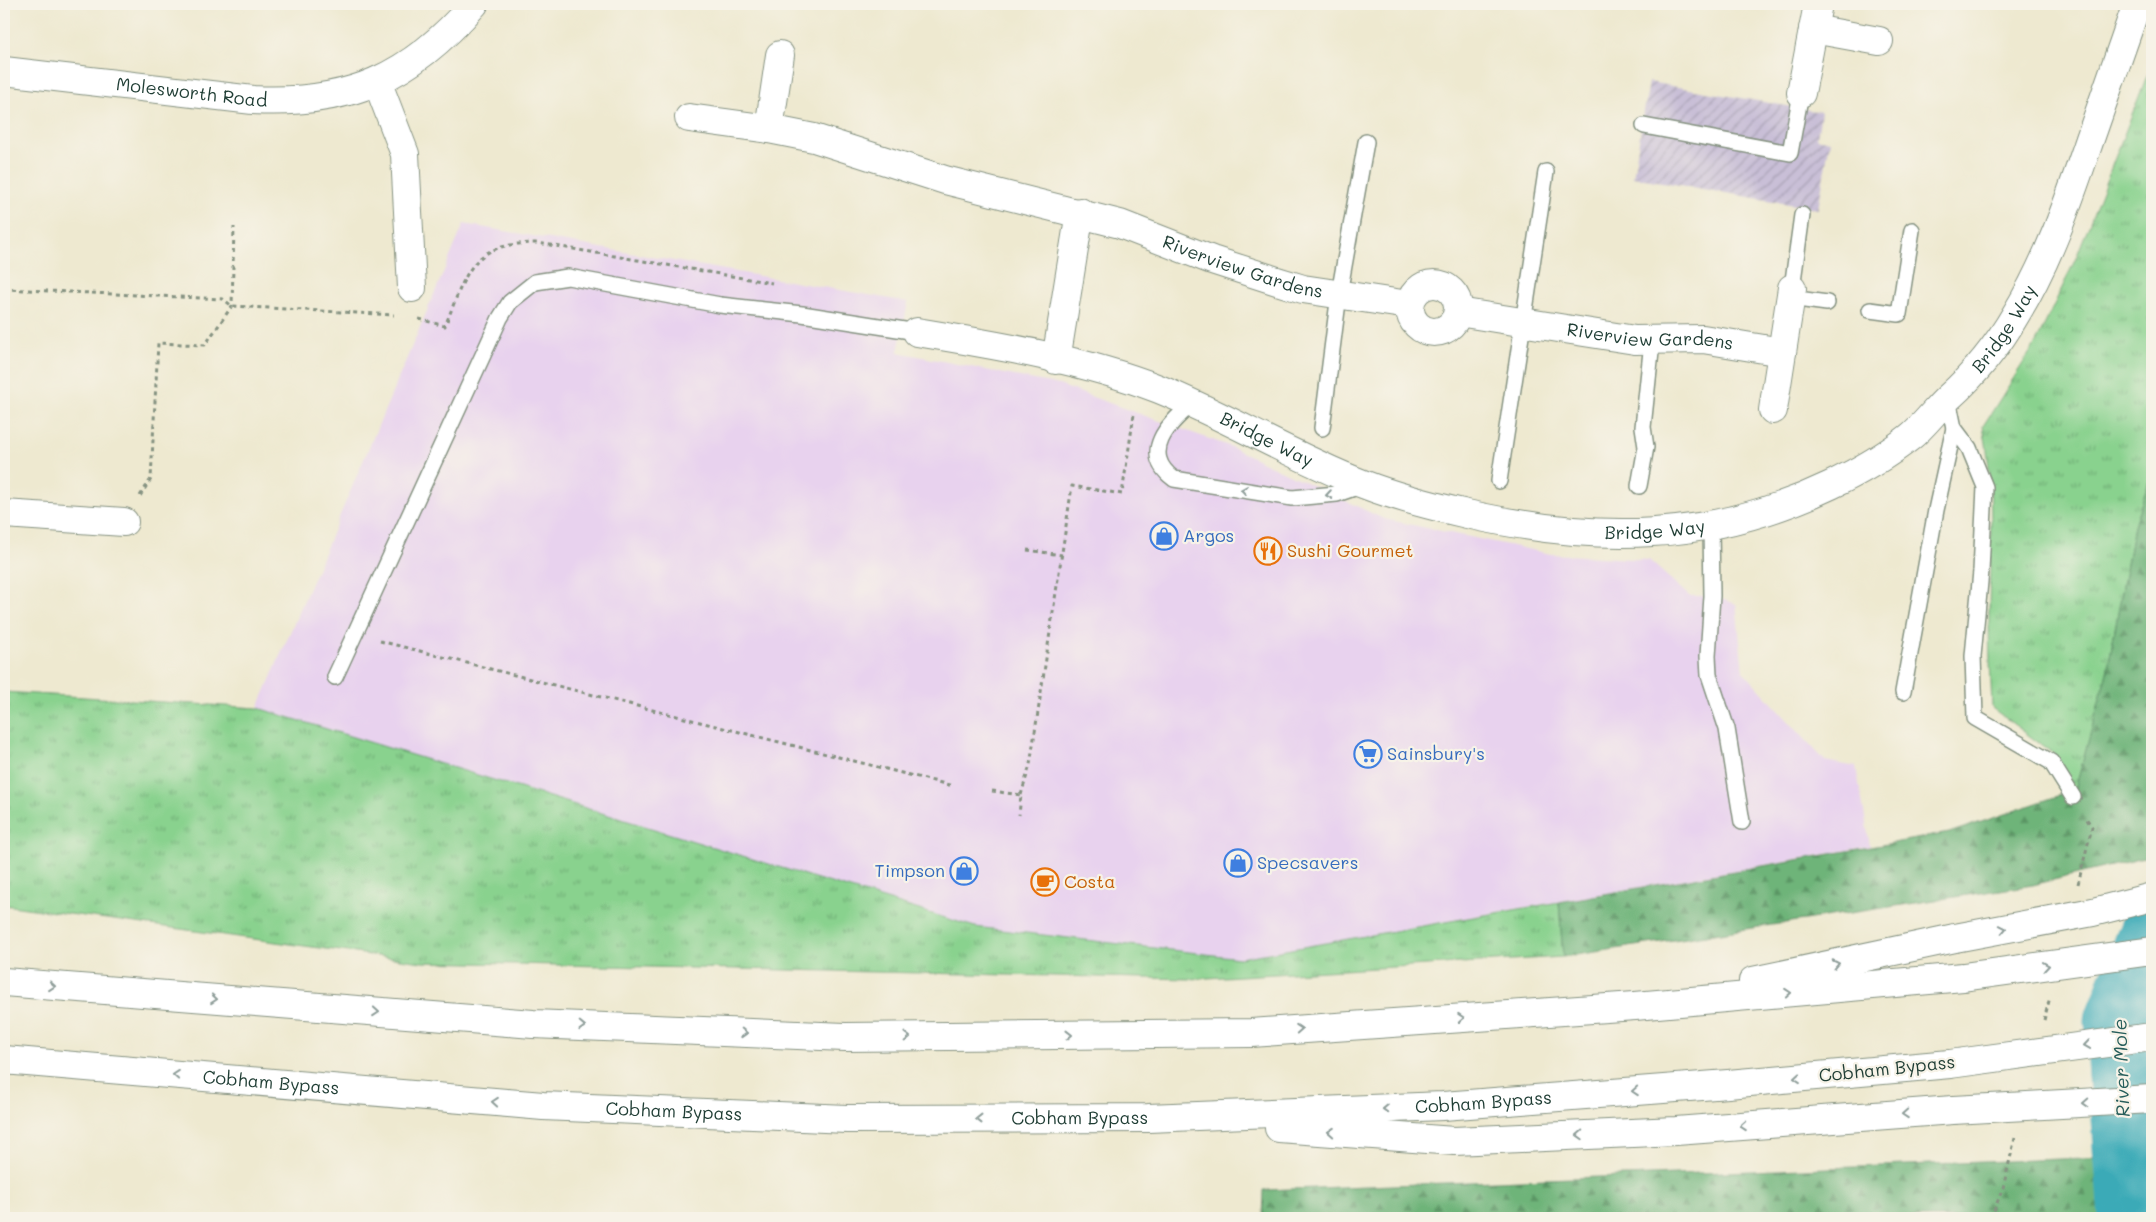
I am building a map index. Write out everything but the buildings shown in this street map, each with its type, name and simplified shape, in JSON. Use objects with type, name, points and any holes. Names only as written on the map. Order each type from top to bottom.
[{"type":"main road","name":"Molesworth Road","points":[[4,71],[185,92],[286,101],[320,98],[348,92],[377,81],[409,64],[434,45],[474,4]]},
{"type":"main road","name":"Bridge Way","points":[[917,332],[1056,360],[1125,377],[1192,404],[1364,485],[1417,501],[1488,518],[1571,530],[1643,534],[1711,526],[1764,512],[1806,496],[1845,478],[1880,458],[1912,436],[1948,398],[1966,384],[1995,348],[2038,277],[2066,208],[2137,4]]},
{"type":"main road","points":[[1801,93],[1815,16],[1879,41]]},
{"type":"main road","points":[[769,129],[780,55]]},
{"type":"main road","points":[[377,81],[405,154],[412,288]]},
{"type":"main road","name":"Riverview Gardens","points":[[689,118],[769,129],[814,138],[945,180],[1080,212],[1120,224],[1212,260],[1303,289],[1409,305],[1413,321],[1426,331],[1434,333],[1450,327],[1458,312],[1652,342],[1703,339],[1782,352]]},
{"type":"main road","points":[[1056,360],[1080,212]]},
{"type":"main road","points":[[1773,410],[1791,293]]},
{"type":"main road","points":[[4,514],[124,522]]},
{"type":"main road","points":[[1634,1006],[1955,938],[2093,912],[2152,897]]},
{"type":"main road","points":[[4,982],[533,1024],[845,1037],[1251,1033],[1634,1006],[1963,977],[2152,951]]},
{"type":"main road","name":"Cobham Bypass","points":[[4,1060],[553,1107],[847,1119],[1148,1118],[1443,1106],[1728,1084],[1950,1064],[2152,1037]]},
{"type":"main road","points":[[1148,1118],[1454,1141],[1676,1130],[1953,1110],[2152,1099]]},
{"type":"lane","points":[[1644,126],[1790,153],[1801,93]]},
{"type":"lane","points":[[1322,428],[1339,294],[1366,142]]},
{"type":"lane","points":[[1499,481],[1546,172]]},
{"type":"lane","points":[[1802,215],[1791,293],[1827,303]]},
{"type":"lane","points":[[1870,310],[1899,314],[1912,230]]},
{"type":"lane","points":[[335,677],[500,318],[510,302],[536,282],[551,278],[583,278],[720,305],[802,314],[917,332]]},
{"type":"lane","points":[[1640,486],[1646,446],[1643,427],[1652,342]]},
{"type":"lane","points":[[1903,692],[1936,510],[1954,428],[1948,398]]},
{"type":"lane","points":[[1192,404],[1172,420],[1161,437],[1159,446],[1162,465],[1166,473],[1174,479],[1292,498],[1337,494],[1364,485]]},
{"type":"lane","points":[[1954,428],[1969,448],[1985,487],[1973,656],[1975,718],[2050,762],[2073,798]]},
{"type":"lane","points":[[1711,526],[1712,596],[1708,656],[1709,675],[1727,729],[1742,822]]},
{"type":"path","points":[[124,522],[151,479],[158,343],[205,345],[232,306],[234,227]]},
{"type":"path","points":[[411,316],[445,326],[471,268],[486,251],[512,243],[538,243],[782,285]]},
{"type":"path","points":[[4,289],[223,299],[232,306],[401,315]]},
{"type":"path","points":[[1018,815],[1021,795],[1030,765],[1072,486],[1122,494],[1135,407]]},
{"type":"path","points":[[1027,550],[1062,555]]},
{"type":"path","points":[[355,634],[953,786]]},
{"type":"path","points":[[992,791],[1021,795]]},
{"type":"path","points":[[2073,798],[2092,827],[2075,894]]},
{"type":"path","points":[[2042,1027],[2052,989]]},
{"type":"path","points":[[1991,1218],[2003,1188],[2017,1131]]},
{"type":"shaded area","points":[[1649,82],[1821,112],[1817,138],[1830,141],[1818,209],[1633,177]]},
{"type":"shaded area","points":[[464,224],[908,302],[898,352],[1059,385],[1229,446],[1384,519],[1551,554],[1649,560],[1689,596],[1712,596],[1736,604],[1743,671],[1825,761],[1856,767],[1870,846],[1239,958],[975,927],[258,708]]},
{"type":"green space","points":[[2152,63],[2152,473],[2134,526],[2107,673],[2075,790],[2055,755],[1992,708],[1989,620],[1991,499],[1983,426],[2036,343],[2076,258]]},
{"type":"green space","points":[[2152,473],[2152,856],[2033,885],[1563,957],[1559,902],[1949,833],[2075,790],[2107,673],[2134,526]]},
{"type":"green space","points":[[4,692],[258,708],[975,927],[1240,958],[1559,902],[1563,957],[1190,979],[422,962],[4,905]]},
{"type":"green space","points":[[2145,1144],[2152,1144],[2152,1218],[2148,1218]]},
{"type":"green space","points":[[2111,1157],[2113,1218],[1263,1218],[1264,1190]]},
{"type":"waterway","name":"River Mole","points":[[2129,1218],[2115,1020],[2152,925]]},
{"type":"place","name":"Argos","points":[[1164,536]]},
{"type":"place","name":"Sushi Gourmet","points":[[1268,551]]},
{"type":"place","name":"Sainsbury's","points":[[1368,754]]},
{"type":"place","name":"Specsavers","points":[[1238,863]]},
{"type":"place","name":"Timpson","points":[[964,871]]},
{"type":"place","name":"Costa","points":[[1045,882]]}]
